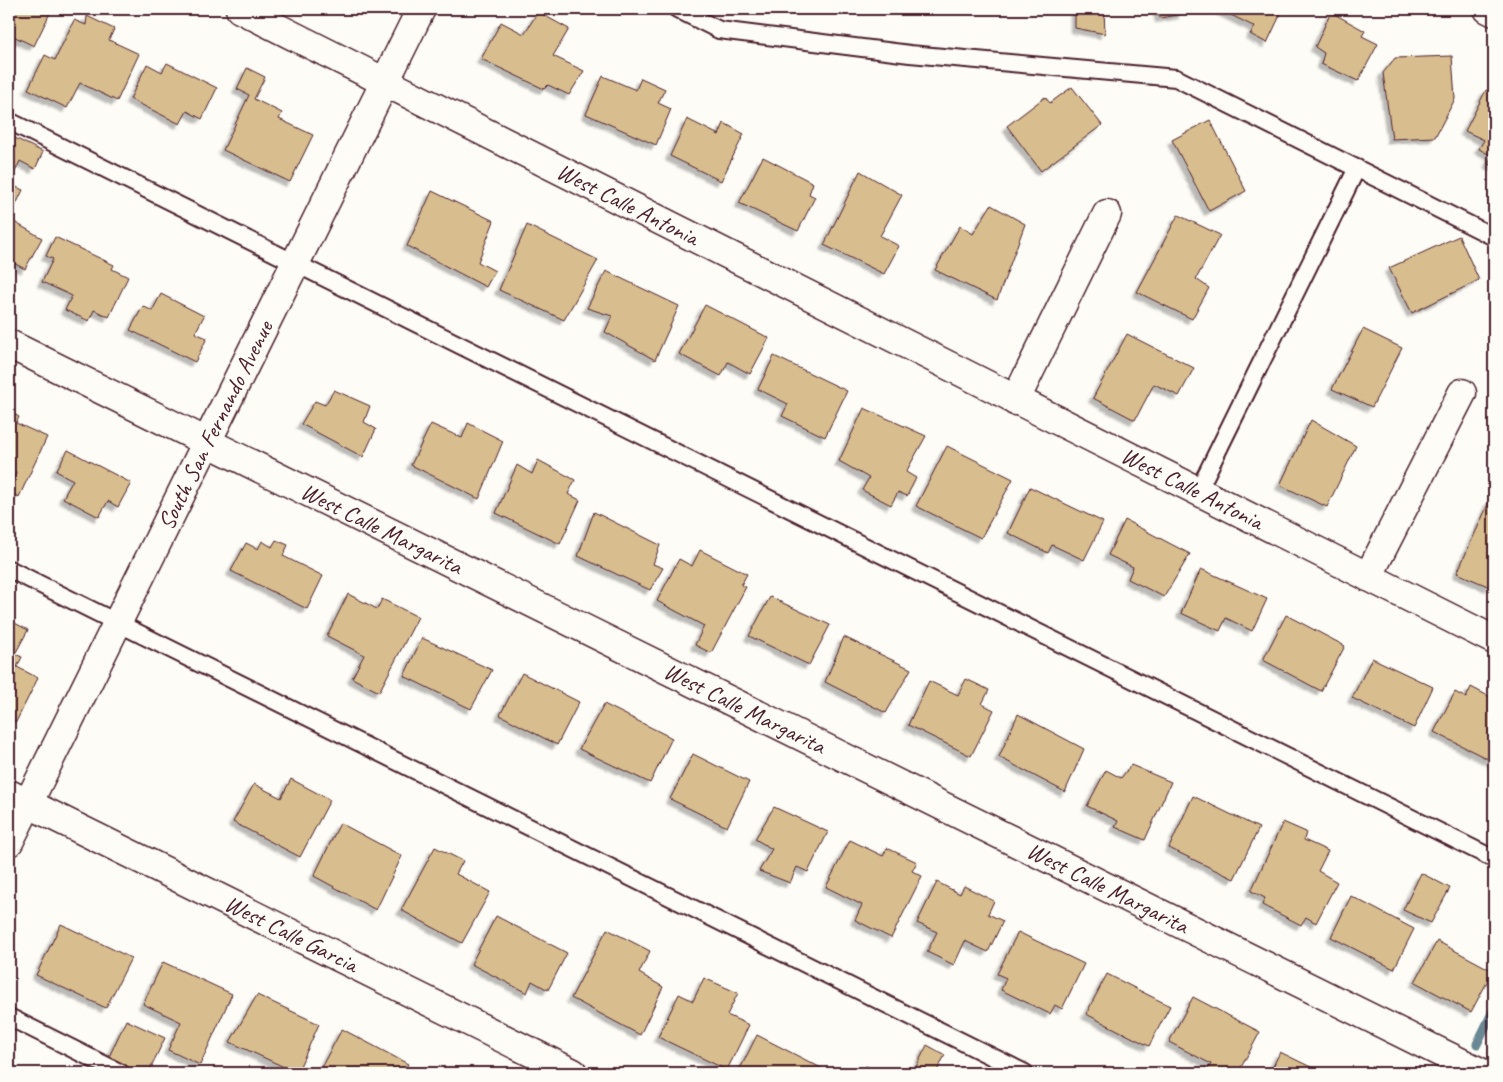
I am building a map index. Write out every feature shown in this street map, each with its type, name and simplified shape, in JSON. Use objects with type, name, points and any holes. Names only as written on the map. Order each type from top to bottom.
[{"type":"street","name":"West Calle Antonia","points":[[240,9],[384,80],[1015,401],[1494,640]]},
{"type":"street","name":"South San Fernando Avenue","points":[[9,842],[18,799],[117,622],[384,80],[421,9]]},
{"type":"street","points":[[1488,9],[1494,12]]},
{"type":"street","points":[[1015,401],[1106,214]]},
{"type":"street","name":"West Calle Margarita","points":[[9,344],[1482,1073]]},
{"type":"street","points":[[1368,577],[1462,393]]},
{"type":"street","name":"West Calle Garcia","points":[[18,799],[573,1073]]},
{"type":"lane","points":[[676,9],[719,30],[910,54],[1176,78],[1494,237]]},
{"type":"lane","points":[[9,121],[1494,860]]},
{"type":"lane","points":[[1198,491],[1357,168]]},
{"type":"lane","points":[[9,569],[1025,1073]]},
{"type":"lane","points":[[9,1017],[121,1073]]},
{"type":"building","points":[[9,9],[51,11],[34,46],[9,34]]},
{"type":"building","points":[[1075,9],[1104,9],[1105,34],[1075,28]]},
{"type":"building","points":[[1158,9],[1182,9],[1183,14],[1160,18]]},
{"type":"building","points":[[1219,9],[1283,9],[1267,43],[1250,34],[1255,27]]},
{"type":"building","points":[[538,12],[569,29],[553,56],[584,71],[569,95],[548,85],[544,89],[481,59],[501,22],[524,34]]},
{"type":"building","points":[[1331,12],[1365,31],[1362,36],[1378,44],[1358,81],[1321,64],[1324,53],[1315,47]]},
{"type":"building","points":[[87,16],[114,29],[109,40],[139,54],[117,101],[80,83],[67,108],[28,89],[45,55],[55,60],[74,20],[86,25]]},
{"type":"building","points":[[1452,56],[1455,99],[1435,137],[1392,139],[1383,73],[1395,58]]},
{"type":"building","points":[[167,63],[217,88],[202,119],[187,111],[180,124],[130,99],[147,64],[162,72]]},
{"type":"building","points":[[247,68],[265,77],[254,99],[282,113],[279,119],[313,135],[290,182],[223,150],[249,95],[237,89]]},
{"type":"building","points":[[603,76],[636,90],[641,78],[665,89],[658,103],[671,109],[656,145],[586,114]]},
{"type":"building","points":[[1072,87],[1102,125],[1041,171],[1007,126],[1045,97],[1050,103]]},
{"type":"building","points":[[1486,90],[1494,94],[1494,167],[1488,164],[1492,156],[1479,149],[1484,140],[1465,131]]},
{"type":"building","points":[[687,119],[719,135],[724,123],[744,134],[721,181],[670,156]]},
{"type":"building","points":[[1210,120],[1246,191],[1209,211],[1172,140]]},
{"type":"building","points":[[9,135],[43,152],[35,169],[20,161],[15,172],[9,169]]},
{"type":"building","points":[[763,157],[813,183],[809,194],[815,197],[798,231],[739,203]]},
{"type":"building","points":[[860,171],[902,195],[880,236],[899,246],[884,274],[824,245]]},
{"type":"building","points":[[9,184],[23,190],[9,219]]},
{"type":"building","points":[[432,191],[494,221],[478,262],[495,271],[486,287],[407,246]]},
{"type":"building","points":[[991,205],[1025,224],[997,300],[935,270],[960,226],[973,234]]},
{"type":"building","points":[[1178,215],[1220,235],[1196,279],[1209,288],[1192,319],[1137,292]]},
{"type":"building","points":[[9,219],[42,238],[25,269],[9,262]]},
{"type":"building","points":[[527,225],[598,260],[564,320],[499,290]]},
{"type":"building","points":[[1459,236],[1479,280],[1412,313],[1389,268]]},
{"type":"building","points":[[55,237],[114,265],[112,269],[128,277],[109,317],[94,310],[89,321],[65,310],[72,296],[42,282],[53,259],[46,256]]},
{"type":"building","points":[[606,271],[679,306],[655,360],[605,332],[612,316],[587,308]]},
{"type":"building","points":[[161,294],[204,316],[195,333],[207,338],[195,362],[130,330],[143,306],[152,311]]},
{"type":"building","points":[[705,305],[769,338],[750,374],[728,362],[721,376],[679,354]]},
{"type":"building","points":[[1363,329],[1402,348],[1372,407],[1332,389]]},
{"type":"building","points":[[1127,334],[1194,368],[1179,396],[1154,384],[1135,420],[1093,398]]},
{"type":"building","points":[[774,356],[847,391],[825,437],[782,416],[788,404],[758,389]]},
{"type":"building","points":[[334,390],[370,406],[364,422],[376,429],[363,457],[301,424],[315,401],[325,405]]},
{"type":"building","points":[[864,408],[926,436],[906,472],[916,478],[907,496],[898,492],[891,505],[862,490],[869,478],[839,461]]},
{"type":"building","points":[[9,411],[19,417],[16,423],[47,437],[19,497],[9,493],[16,472],[9,469]]},
{"type":"building","points":[[1311,420],[1356,446],[1327,507],[1280,485]]},
{"type":"building","points":[[468,423],[503,441],[479,499],[411,465],[431,424],[462,438]]},
{"type":"building","points":[[947,446],[1013,479],[981,538],[916,506]]},
{"type":"building","points":[[68,450],[131,483],[118,507],[108,501],[99,517],[63,498],[73,480],[56,471]]},
{"type":"building","points":[[538,460],[575,480],[568,494],[580,500],[560,544],[496,513],[517,465],[532,474]]},
{"type":"building","points":[[1030,487],[1103,522],[1084,560],[1052,545],[1048,553],[1008,533]]},
{"type":"building","points":[[1490,500],[1494,502],[1494,577],[1490,587],[1457,573]]},
{"type":"building","points":[[594,512],[660,545],[653,564],[663,568],[650,590],[578,556]]},
{"type":"building","points":[[1125,520],[1190,554],[1164,597],[1128,579],[1133,567],[1108,555]]},
{"type":"building","points":[[276,540],[288,545],[283,556],[323,576],[307,609],[231,571],[246,543],[258,549],[262,541],[272,547]]},
{"type":"building","points":[[700,550],[747,574],[741,585],[746,587],[711,653],[695,645],[704,626],[657,601],[679,559],[692,566]]},
{"type":"building","points":[[1201,569],[1267,599],[1252,631],[1226,618],[1220,631],[1181,613]]},
{"type":"building","points":[[348,594],[377,609],[382,599],[418,617],[379,692],[352,678],[364,655],[327,636]]},
{"type":"building","points":[[770,597],[830,625],[809,665],[749,636]]},
{"type":"building","points":[[1286,615],[1345,646],[1321,691],[1263,660]]},
{"type":"building","points":[[9,620],[28,630],[15,654],[22,657],[17,667],[38,678],[16,722],[9,718]]},
{"type":"building","points":[[844,637],[911,669],[886,713],[825,682]]},
{"type":"building","points":[[422,638],[492,670],[471,709],[404,676]]},
{"type":"building","points":[[1372,658],[1433,687],[1414,728],[1352,698]]},
{"type":"building","points":[[522,673],[579,702],[557,745],[500,715]]},
{"type":"building","points":[[966,679],[989,690],[982,704],[994,710],[971,756],[908,725],[929,681],[958,695]]},
{"type":"building","points":[[1471,687],[1494,699],[1494,762],[1434,732],[1455,692],[1466,698]]},
{"type":"building","points":[[604,704],[672,738],[650,783],[579,749]]},
{"type":"building","points":[[1018,714],[1084,749],[1065,792],[999,757]]},
{"type":"building","points":[[693,754],[749,782],[727,827],[670,799]]},
{"type":"building","points":[[1131,765],[1171,782],[1145,840],[1115,827],[1118,821],[1087,806],[1106,770],[1121,778]]},
{"type":"building","points":[[291,779],[330,800],[300,857],[233,822],[254,784],[281,798]]},
{"type":"building","points":[[1193,796],[1259,828],[1234,879],[1169,848]]},
{"type":"building","points":[[774,807],[828,832],[808,872],[797,867],[790,883],[759,871],[772,849],[755,839]]},
{"type":"building","points":[[1283,822],[1306,832],[1304,840],[1328,851],[1318,871],[1337,882],[1316,923],[1306,917],[1301,925],[1262,905],[1265,898],[1251,891]]},
{"type":"building","points":[[340,823],[402,856],[376,910],[314,876]]},
{"type":"building","points":[[850,840],[883,856],[887,848],[917,862],[912,871],[922,876],[891,938],[855,920],[862,905],[826,887]]},
{"type":"building","points":[[435,847],[463,861],[456,874],[490,892],[462,943],[401,910]]},
{"type":"building","points":[[1421,873],[1450,888],[1431,923],[1403,910]]},
{"type":"building","points":[[937,882],[960,894],[964,886],[994,901],[988,914],[1003,921],[988,952],[965,941],[954,965],[927,952],[937,932],[917,923]]},
{"type":"building","points":[[1351,896],[1414,929],[1394,969],[1331,937]]},
{"type":"building","points":[[496,916],[567,953],[548,990],[532,981],[527,993],[471,964]]},
{"type":"building","points":[[61,924],[131,958],[106,1008],[36,975]]},
{"type":"building","points":[[607,929],[650,951],[639,973],[663,987],[640,1035],[571,998]]},
{"type":"building","points":[[1018,932],[1084,964],[1062,1009],[1055,1005],[1050,1014],[1001,990],[1006,978],[997,974]]},
{"type":"building","points":[[1437,941],[1493,971],[1471,1012],[1415,982]]},
{"type":"building","points":[[163,962],[232,994],[200,1065],[168,1050],[181,1022],[143,1004]]},
{"type":"building","points":[[1107,974],[1170,1006],[1149,1046],[1086,1014]]},
{"type":"building","points":[[704,978],[738,993],[727,1015],[749,1025],[727,1070],[658,1037],[679,994],[693,1001]]},
{"type":"building","points":[[257,995],[319,1024],[297,1073],[230,1042]]},
{"type":"building","points":[[1193,997],[1260,1032],[1238,1073],[1206,1073],[1211,1064],[1169,1042]]},
{"type":"building","points":[[126,1020],[165,1038],[148,1073],[138,1073],[108,1059]]},
{"type":"building","points":[[342,1029],[408,1064],[403,1073],[318,1073]]},
{"type":"building","points":[[757,1035],[829,1072],[829,1073],[738,1073]]},
{"type":"building","points":[[927,1045],[945,1055],[936,1073],[913,1073]]},
{"type":"building","points":[[1280,1052],[1323,1073],[1270,1073]]},
{"type":"building","points":[[866,1066],[882,1073],[862,1073]]},
{"type":"building","points":[[845,1068],[855,1073],[843,1073]]},
{"type":"waterway","points":[[1477,1044],[1494,1009]]}]
